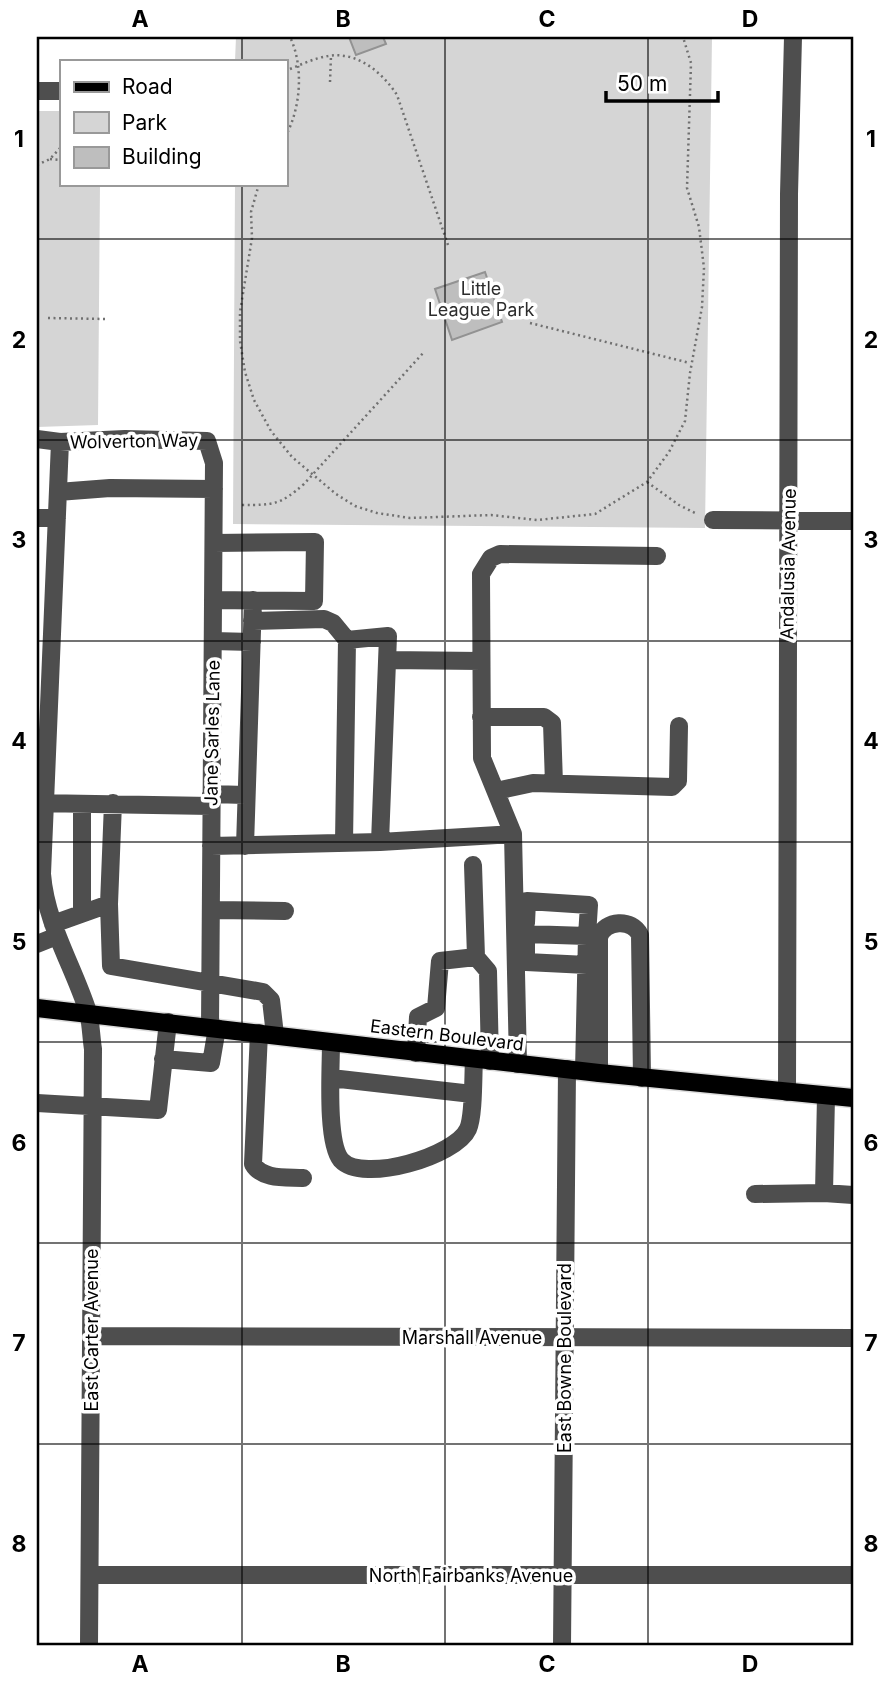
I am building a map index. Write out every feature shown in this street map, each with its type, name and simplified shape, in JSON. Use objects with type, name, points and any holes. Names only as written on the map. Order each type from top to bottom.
[{"type":"main road","name":"Eastern Boulevard","points":[[37,1009],[214,1027],[642,1078],[853,1098]]},
{"type":"street","name":"Andalusia Avenue","points":[[787,1092],[789,194],[793,37]]},
{"type":"street","points":[[37,90],[60,91]]},
{"type":"street","name":"Wolverton Way","points":[[37,439],[60,442],[125,439],[207,441]]},
{"type":"street","name":"Jane Sarles Lane","points":[[163,1059],[211,1063],[214,1027],[211,982],[211,800],[214,463],[207,441]]},
{"type":"street","name":"Wolverton Way","points":[[37,453],[60,442]]},
{"type":"street","name":"East Carter Avenue","points":[[60,442],[44,689],[42,874],[45,898],[55,930],[89,1014],[93,1049],[89,1646]]},
{"type":"street","points":[[58,492],[110,488],[214,489]]},
{"type":"street","points":[[37,518],[57,518]]},
{"type":"street","points":[[713,520],[853,521]]},
{"type":"street","points":[[214,542],[314,542],[314,601],[214,600]]},
{"type":"street","points":[[523,1065],[513,834],[482,758],[481,574],[491,558],[500,554],[657,556]]},
{"type":"street","points":[[245,846],[253,600]]},
{"type":"street","points":[[252,621],[324,619],[333,623],[347,640],[344,843]]},
{"type":"street","points":[[347,640],[388,636],[380,842]]},
{"type":"street","points":[[214,641],[252,642]]},
{"type":"street","points":[[387,660],[481,656]]},
{"type":"street","points":[[481,717],[550,719],[554,784]]},
{"type":"street","points":[[496,791],[533,783],[672,787],[678,781],[679,726]]},
{"type":"street","points":[[41,803],[211,800],[245,795]]},
{"type":"street","points":[[113,803],[109,904],[111,966],[211,982],[268,995],[267,1034],[253,1164],[257,1171],[264,1175],[303,1178]]},
{"type":"street","points":[[82,804],[82,913]]},
{"type":"street","points":[[211,846],[380,842],[513,834]]},
{"type":"street","points":[[331,1043],[331,1128],[341,1159],[351,1166],[374,1170],[447,1150],[462,1139],[470,1127],[472,1094],[482,1060],[488,971],[476,957],[473,865]]},
{"type":"street","points":[[523,1065],[527,901],[589,905],[583,1071]]},
{"type":"street","points":[[37,944],[82,913],[109,904]]},
{"type":"street","points":[[211,910],[285,911]]},
{"type":"street","points":[[583,1071],[599,937],[611,923],[629,924],[640,934],[642,1078]]},
{"type":"street","points":[[526,934],[587,936]]},
{"type":"street","points":[[416,1053],[418,1017],[436,1008],[440,961],[476,957]]},
{"type":"street","points":[[526,962],[587,965]]},
{"type":"street","points":[[37,1103],[158,1110],[168,1022]]},
{"type":"street","name":"East Bowne Boulevard","points":[[562,1646],[564,1337],[583,1071]]},
{"type":"street","points":[[331,1078],[472,1094]]},
{"type":"street","points":[[824,1193],[826,1096]]},
{"type":"street","points":[[755,1194],[853,1195]]},
{"type":"street","name":"Marshall Avenue","points":[[91,1336],[853,1338]]},
{"type":"street","name":"North Fairbanks Avenue","points":[[90,1575],[853,1575]]},
{"type":"path","points":[[287,133],[295,120],[299,97],[297,66],[290,37]]},
{"type":"path","points":[[258,186],[251,212],[252,239],[240,312],[241,351],[254,400],[271,431],[292,457],[336,494],[355,506],[377,513],[410,518],[491,516],[537,520],[595,514],[647,482],[669,452],[685,421],[691,363],[702,307],[704,268],[699,227],[687,188],[691,63],[683,37]]},
{"type":"path","points":[[330,82],[331,56]]},
{"type":"path","points":[[287,70],[331,56],[351,57],[372,67],[387,79],[397,94],[448,245]]},
{"type":"path","points":[[37,165],[50,159],[60,148]]},
{"type":"path","points":[[50,159],[60,160]]},
{"type":"path","points":[[48,318],[106,319]]},
{"type":"path","points":[[530,323],[691,363]]},
{"type":"path","points":[[242,506],[269,505],[285,501],[424,352]]},
{"type":"path","points":[[647,482],[679,505],[713,520]]},
{"type":"green space","name":"Little League Park","points":[[236,37],[712,37],[705,528],[233,524],[235,186],[287,186],[287,60],[235,60]]},
{"type":"green space","points":[[37,111],[60,111],[60,186],[100,186],[98,425],[37,427]]},
{"type":"building","points":[[349,37],[383,37],[386,44],[356,55]]},
{"type":"building","points":[[485,272],[502,322],[452,340],[435,289]]}]
